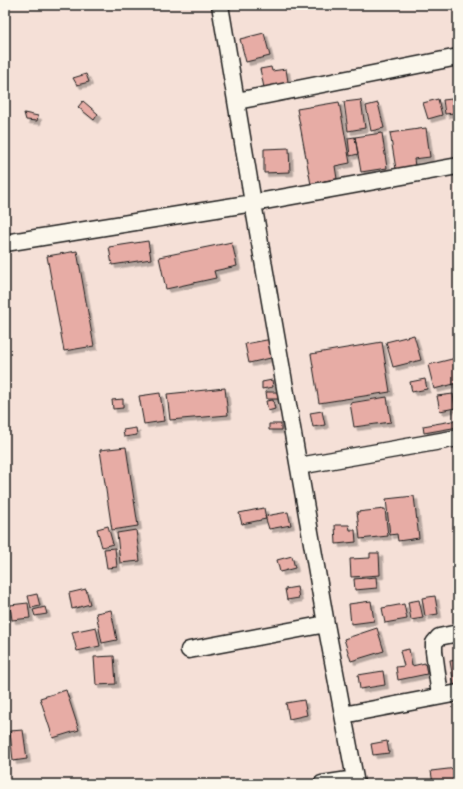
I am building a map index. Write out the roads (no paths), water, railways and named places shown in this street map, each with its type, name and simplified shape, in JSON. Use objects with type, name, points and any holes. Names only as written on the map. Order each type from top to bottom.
[{"type":"street","points":[[220,5],[326,624],[356,781],[322,784]]},
{"type":"street","points":[[237,101],[458,57]]},
{"type":"street","points":[[5,244],[253,203],[458,166]]},
{"type":"street","points":[[299,466],[458,438]]},
{"type":"street","points":[[189,650],[326,624]]},
{"type":"street","points":[[440,696],[434,643],[439,637],[458,633]]},
{"type":"street","points":[[343,715],[458,693]]}]
